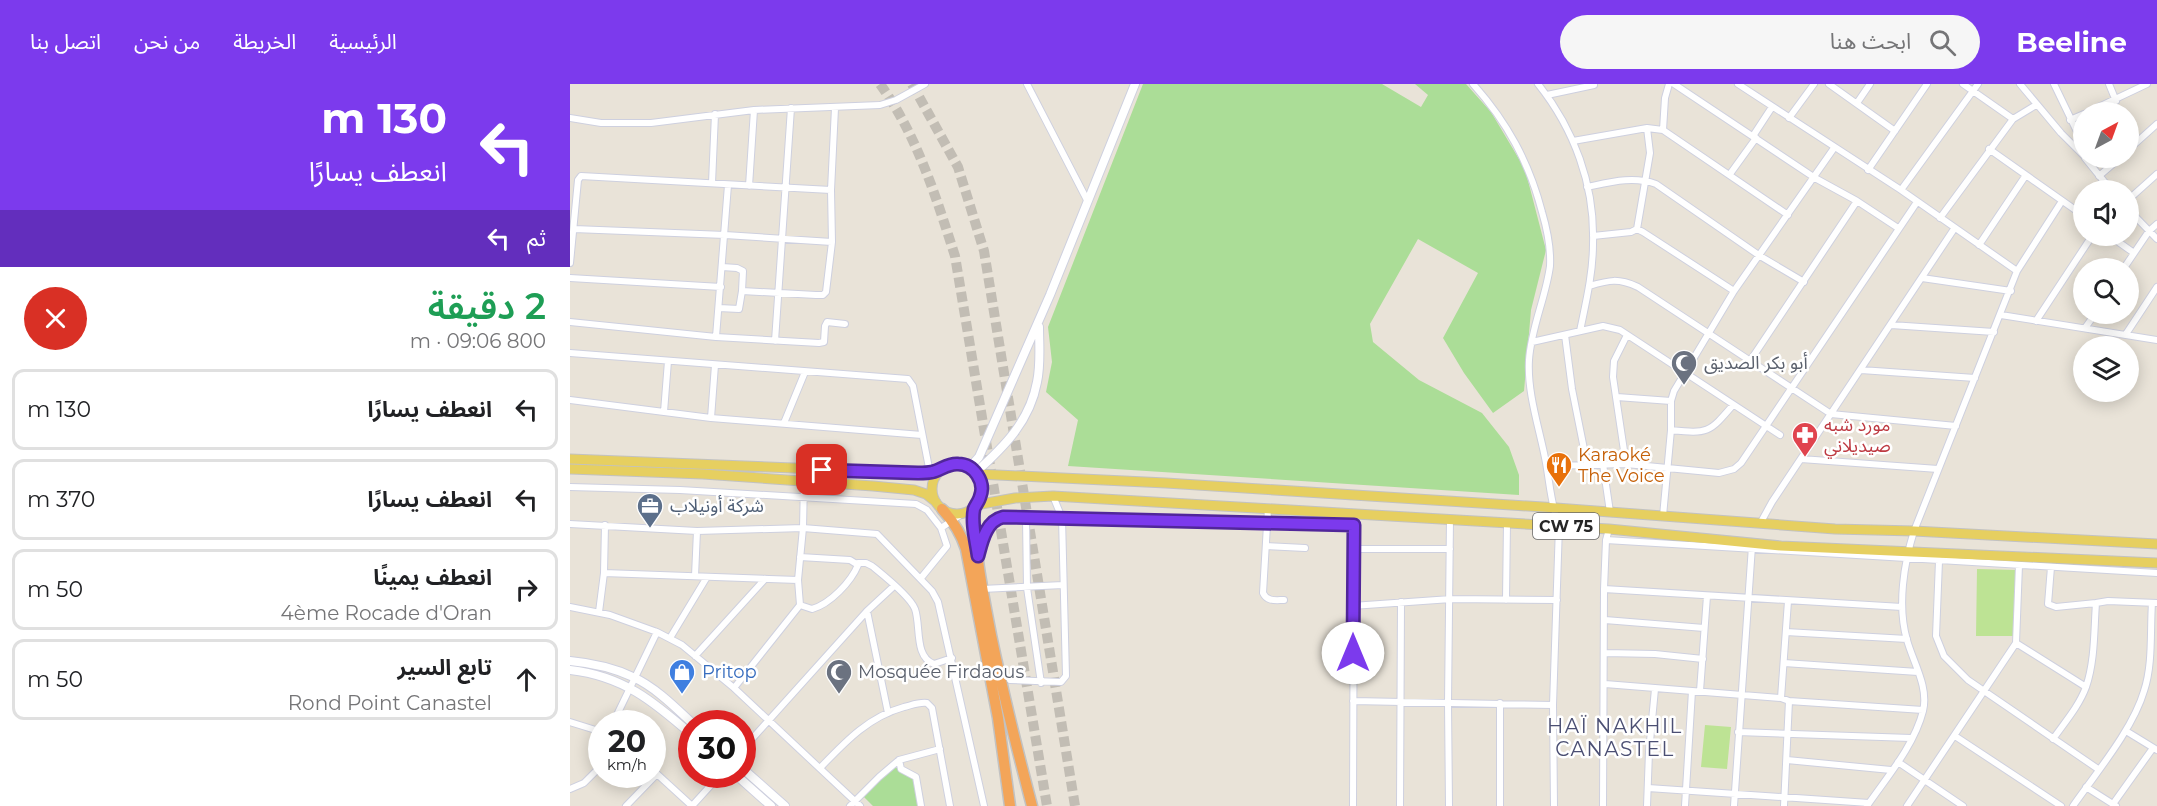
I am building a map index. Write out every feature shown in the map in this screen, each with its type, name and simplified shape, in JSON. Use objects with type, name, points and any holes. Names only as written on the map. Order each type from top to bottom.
[{"type":"highway","points":[[939,506],[961,534],[966,549],[998,718],[1010,806]]},
{"type":"highway","points":[[972,508],[982,589],[1008,716],[1032,806]]},
{"type":"main road","points":[[570,469],[703,474],[914,490],[926,494],[939,506],[953,513],[972,508],[982,489],[974,471],[979,456],[1039,323],[1133,85]]},
{"type":"main road","points":[[974,471],[1016,431],[1031,405],[1039,371],[1039,323]]},
{"type":"main road","points":[[570,459],[930,473],[958,464],[974,471],[1761,522],[1835,529],[2157,544]]},
{"type":"main road","points":[[939,506],[932,489],[933,481],[940,470]]},
{"type":"main road","name":"CW 75","points":[[972,508],[1015,498],[1053,496],[1354,512],[1609,529],[1752,547],[1907,555],[2157,563]]},
{"type":"main road","points":[[570,661],[617,671],[635,678],[678,710]]},
{"type":"main road","points":[[570,670],[631,687],[678,723]]},
{"type":"main road","points":[[756,780],[785,806]]},
{"type":"main road","points":[[751,788],[771,806]]},
{"type":"street","points":[[570,118],[601,123],[651,123],[754,110],[879,105],[896,100],[925,84]]},
{"type":"street","points":[[1027,84],[1087,200]]},
{"type":"street","points":[[1473,84],[1493,107],[1519,147],[1532,176],[1547,231],[1550,267],[1532,342],[1529,375],[1552,508],[1559,526],[1553,705],[1554,806]]},
{"type":"street","points":[[1538,84],[1558,111],[1573,141],[1587,187],[1593,236],[1589,286],[1580,331]]},
{"type":"street","points":[[1547,95],[1602,84]]},
{"type":"street","points":[[1663,129],[1665,98],[1669,84]]},
{"type":"street","points":[[1674,84],[1688,91],[1815,177],[1898,228]]},
{"type":"street","points":[[1688,91],[1692,84]]},
{"type":"street","points":[[1738,84],[1901,190],[2017,271]]},
{"type":"street","points":[[1789,118],[1814,84]]},
{"type":"street","points":[[1829,84],[1895,132]]},
{"type":"street","points":[[1857,104],[1870,84]]},
{"type":"street","points":[[1868,170],[1927,84]]},
{"type":"street","points":[[1963,84],[2013,119]]},
{"type":"street","points":[[1901,190],[1978,84]]},
{"type":"street","points":[[2020,84],[2061,134],[2073,145]]},
{"type":"street","points":[[2054,84],[2073,126]]},
{"type":"street","points":[[2109,84],[2116,100]]},
{"type":"street","points":[[2111,102],[2147,84]]},
{"type":"street","points":[[1940,218],[2013,119],[2036,105]]},
{"type":"street","points":[[1730,174],[1772,107]]},
{"type":"street","points":[[775,341],[791,108]]},
{"type":"street","points":[[742,291],[823,295],[827,287],[832,242],[831,190],[835,108]]},
{"type":"street","points":[[749,186],[754,110]]},
{"type":"street","points":[[712,183],[715,114]]},
{"type":"street","points":[[2139,140],[2157,124]]},
{"type":"street","points":[[1573,141],[1647,128],[1663,129],[1788,214]]},
{"type":"street","points":[[1637,229],[1650,153],[1647,128]]},
{"type":"street","points":[[1663,516],[1671,430],[1671,401],[1674,391],[1734,291],[1834,148]]},
{"type":"street","points":[[1989,149],[2073,208]]},
{"type":"street","points":[[2095,168],[2102,180]]},
{"type":"street","points":[[2099,176],[2108,168]]},
{"type":"street","points":[[2139,190],[2157,174]]},
{"type":"street","points":[[1979,245],[2026,175]]},
{"type":"street","points":[[570,263],[578,180],[581,176],[831,190]]},
{"type":"street","points":[[1587,187],[1617,180],[1645,180],[1656,184],[1760,256],[1804,282]]},
{"type":"street","points":[[716,337],[728,185]]},
{"type":"street","points":[[1750,361],[1857,201]]},
{"type":"street","points":[[1648,788],[1868,805],[1898,762],[1923,710],[1923,691],[1907,639],[1902,607],[1907,555],[1914,531],[2017,271],[2062,201]]},
{"type":"street","points":[[1546,466],[1626,464],[1719,472],[1730,471],[1741,464],[1917,202]]},
{"type":"street","points":[[2139,221],[2157,239]]},
{"type":"street","points":[[2131,258],[2149,231],[2157,224]]},
{"type":"street","points":[[574,229],[832,242]]},
{"type":"street","points":[[1593,236],[1631,232],[1637,229]]},
{"type":"street","points":[[1637,229],[1734,291]]},
{"type":"street","points":[[1761,522],[1954,229]]},
{"type":"street","points":[[2036,321],[2085,246]]},
{"type":"street","points":[[2124,246],[2134,253]]},
{"type":"street","points":[[719,308],[739,309],[742,291],[742,272],[737,268],[722,267]]},
{"type":"street","points":[[570,278],[721,287]]},
{"type":"street","points":[[1922,278],[2011,291]]},
{"type":"street","points":[[1589,286],[1611,280],[1623,280],[1638,287],[1831,414],[1956,426]]},
{"type":"street","points":[[2126,334],[2157,287]]},
{"type":"street","points":[[2001,315],[2157,340]]},
{"type":"street","points":[[570,322],[716,337],[822,343],[826,323],[845,324]]},
{"type":"street","points":[[2085,328],[2088,324]]},
{"type":"street","points":[[1891,325],[1994,332]]},
{"type":"street","points":[[1532,342],[1603,326],[1620,330],[1780,435]]},
{"type":"street","points":[[1565,335],[1572,389],[1587,464]]},
{"type":"street","points":[[1626,464],[1614,385],[1614,361],[1627,335]]},
{"type":"street","points":[[570,353],[908,380],[913,386],[930,473]]},
{"type":"street","points":[[664,412],[668,361]]},
{"type":"street","points":[[711,418],[715,365]]},
{"type":"street","points":[[1861,369],[1975,378]]},
{"type":"street","points":[[784,423],[805,372]]},
{"type":"street","points":[[1617,397],[1671,401]]},
{"type":"street","points":[[570,400],[711,418],[922,435]]},
{"type":"street","points":[[1671,430],[1696,432],[1709,429],[1733,405]]},
{"type":"street","points":[[1801,459],[1938,469]]},
{"type":"street","points":[[1603,464],[1610,512]]},
{"type":"street","points":[[570,477],[571,487],[916,504],[927,510],[941,528],[947,546],[921,578]]},
{"type":"street","points":[[734,688],[800,605],[798,580],[803,528],[804,481]]},
{"type":"street","points":[[1010,680],[1061,682],[1066,674],[1062,518],[1053,496]]},
{"type":"street","points":[[1268,507],[1264,596],[1271,600],[1284,600]]},
{"type":"street","points":[[941,528],[972,508]]},
{"type":"street","points":[[1353,806],[1354,512]]},
{"type":"street","points":[[978,556],[987,529],[996,519],[1003,517],[1354,525]]},
{"type":"street","points":[[1026,518],[1027,588],[1041,682]]},
{"type":"street","points":[[1449,806],[1450,519]]},
{"type":"street","points":[[1506,600],[1507,523]]},
{"type":"street","points":[[570,524],[697,531],[803,528],[875,533],[921,578],[938,602],[984,806]]},
{"type":"street","points":[[599,612],[604,573],[605,525]]},
{"type":"street","points":[[1603,806],[1604,589],[1606,540],[1609,529]]},
{"type":"street","points":[[695,576],[697,531]]},
{"type":"street","points":[[1606,540],[1752,547],[1734,806]]},
{"type":"street","points":[[1267,546],[1305,548]]},
{"type":"street","points":[[1353,549],[1449,549]]},
{"type":"street","points":[[1907,555],[1939,561],[2157,573]]},
{"type":"street","points":[[800,557],[850,560],[872,566],[915,609],[923,654],[927,662],[934,664],[952,658]]},
{"type":"street","points":[[1939,561],[1936,636],[1944,656],[1953,667],[1984,691],[2098,769]]},
{"type":"street","points":[[800,605],[812,609],[828,602],[855,571],[858,563]]},
{"type":"street","points":[[1907,806],[2016,643],[2019,565]]},
{"type":"street","points":[[2051,567],[2048,604],[2056,607],[2108,601],[2155,603],[2144,692],[2126,730],[2073,806]]},
{"type":"street","points":[[604,573],[798,580]]},
{"type":"street","points":[[670,638],[707,577]]},
{"type":"street","points":[[695,656],[765,579]]},
{"type":"street","points":[[982,589],[1063,585]]},
{"type":"street","points":[[756,734],[867,611],[894,586]]},
{"type":"street","points":[[1604,589],[1902,607]]},
{"type":"street","points":[[1700,692],[1707,596]]},
{"type":"street","points":[[1352,606],[1451,598],[1557,600]]},
{"type":"street","points":[[1780,698],[1788,601]]},
{"type":"street","points":[[1400,806],[1401,602]]},
{"type":"street","points":[[2053,739],[2079,702],[2086,687],[2091,669],[2096,603]]},
{"type":"street","points":[[570,607],[599,612],[670,638],[734,688],[855,804],[879,777],[899,760],[940,749]]},
{"type":"street","points":[[867,611],[888,712]]},
{"type":"street","points":[[1605,620],[1704,628]]},
{"type":"street","points":[[620,710],[657,632]]},
{"type":"street","points":[[1786,632],[1907,639]]},
{"type":"street","points":[[2016,643],[2086,687]]},
{"type":"street","points":[[1605,653],[1655,654],[1703,659]]},
{"type":"street","points":[[1784,663],[1918,672]]},
{"type":"street","points":[[1605,684],[1780,698],[1789,701],[1923,710]]},
{"type":"street","points":[[1647,806],[1655,689]]},
{"type":"street","points":[[1685,806],[1692,691]]},
{"type":"street","points":[[1353,701],[1553,705]]},
{"type":"street","points":[[1784,806],[1789,701]]},
{"type":"street","points":[[820,768],[858,730],[888,712],[921,703],[929,704],[932,708],[950,806]]},
{"type":"street","points":[[1500,703],[1500,806]]},
{"type":"street","points":[[570,722],[588,728]]},
{"type":"street","points":[[2086,787],[2114,805],[2155,749],[2126,730]]},
{"type":"street","points":[[1738,732],[1911,738]]},
{"type":"street","points":[[1955,736],[2061,806]]},
{"type":"street","points":[[899,760],[901,769],[916,777],[921,806]]},
{"type":"street","points":[[1787,760],[1891,770]]},
{"type":"street","points":[[1898,762],[1963,806]]},
{"type":"street","points":[[570,789],[588,779]]},
{"type":"street","points":[[666,782],[692,806],[708,788]]},
{"type":"street","points":[[626,806],[641,788]]},
{"type":"green space","points":[[1143,84],[1382,84],[1421,107],[1428,95],[1415,84],[1466,84],[1491,112],[1525,169],[1546,250],[1531,310],[1524,391],[1493,413],[1464,373],[1443,338],[1478,273],[1418,239],[1370,324],[1373,342],[1419,380],[1482,413],[1509,447],[1519,475],[1519,495],[1068,466],[1078,420],[1046,392],[1052,362],[1048,327]]},
{"type":"green space","points":[[1977,569],[2017,570],[2013,636],[1976,636]]},
{"type":"green space","points":[[1705,725],[1731,727],[1727,769],[1701,767]]},
{"type":"green space","points":[[900,764],[913,774],[919,806],[873,806],[863,796]]},
{"type":"tunnel","points":[[880,84],[915,145],[933,189],[955,256],[1047,806]]},
{"type":"tunnel","points":[[912,84],[958,167],[984,251],[1075,806]]},
{"type":"place","name":"أبو بكر الصديق","points":[[1684,386]]},
{"type":"place","name":"مورد شبه صيديلاني","points":[[1805,458]]},
{"type":"place","name":"Karaoké The Voice","points":[[1559,488]]},
{"type":"place","name":"شركة أونيلاب","points":[[650,529]]},
{"type":"place","name":"Pritop","points":[[682,695]]},
{"type":"place","name":"Mosquée Firdaous","points":[[839,695]]},
{"type":"district","name":"HAÏ NAKHIL CANASTEL","points":[[1615,738]]},
{"type":"route","points":[[822,470],[930,473],[952,464],[970,467],[981,481],[982,489],[974,507],[974,532],[978,556],[982,540],[990,524],[1003,517],[1354,525],[1353,653]]}]
